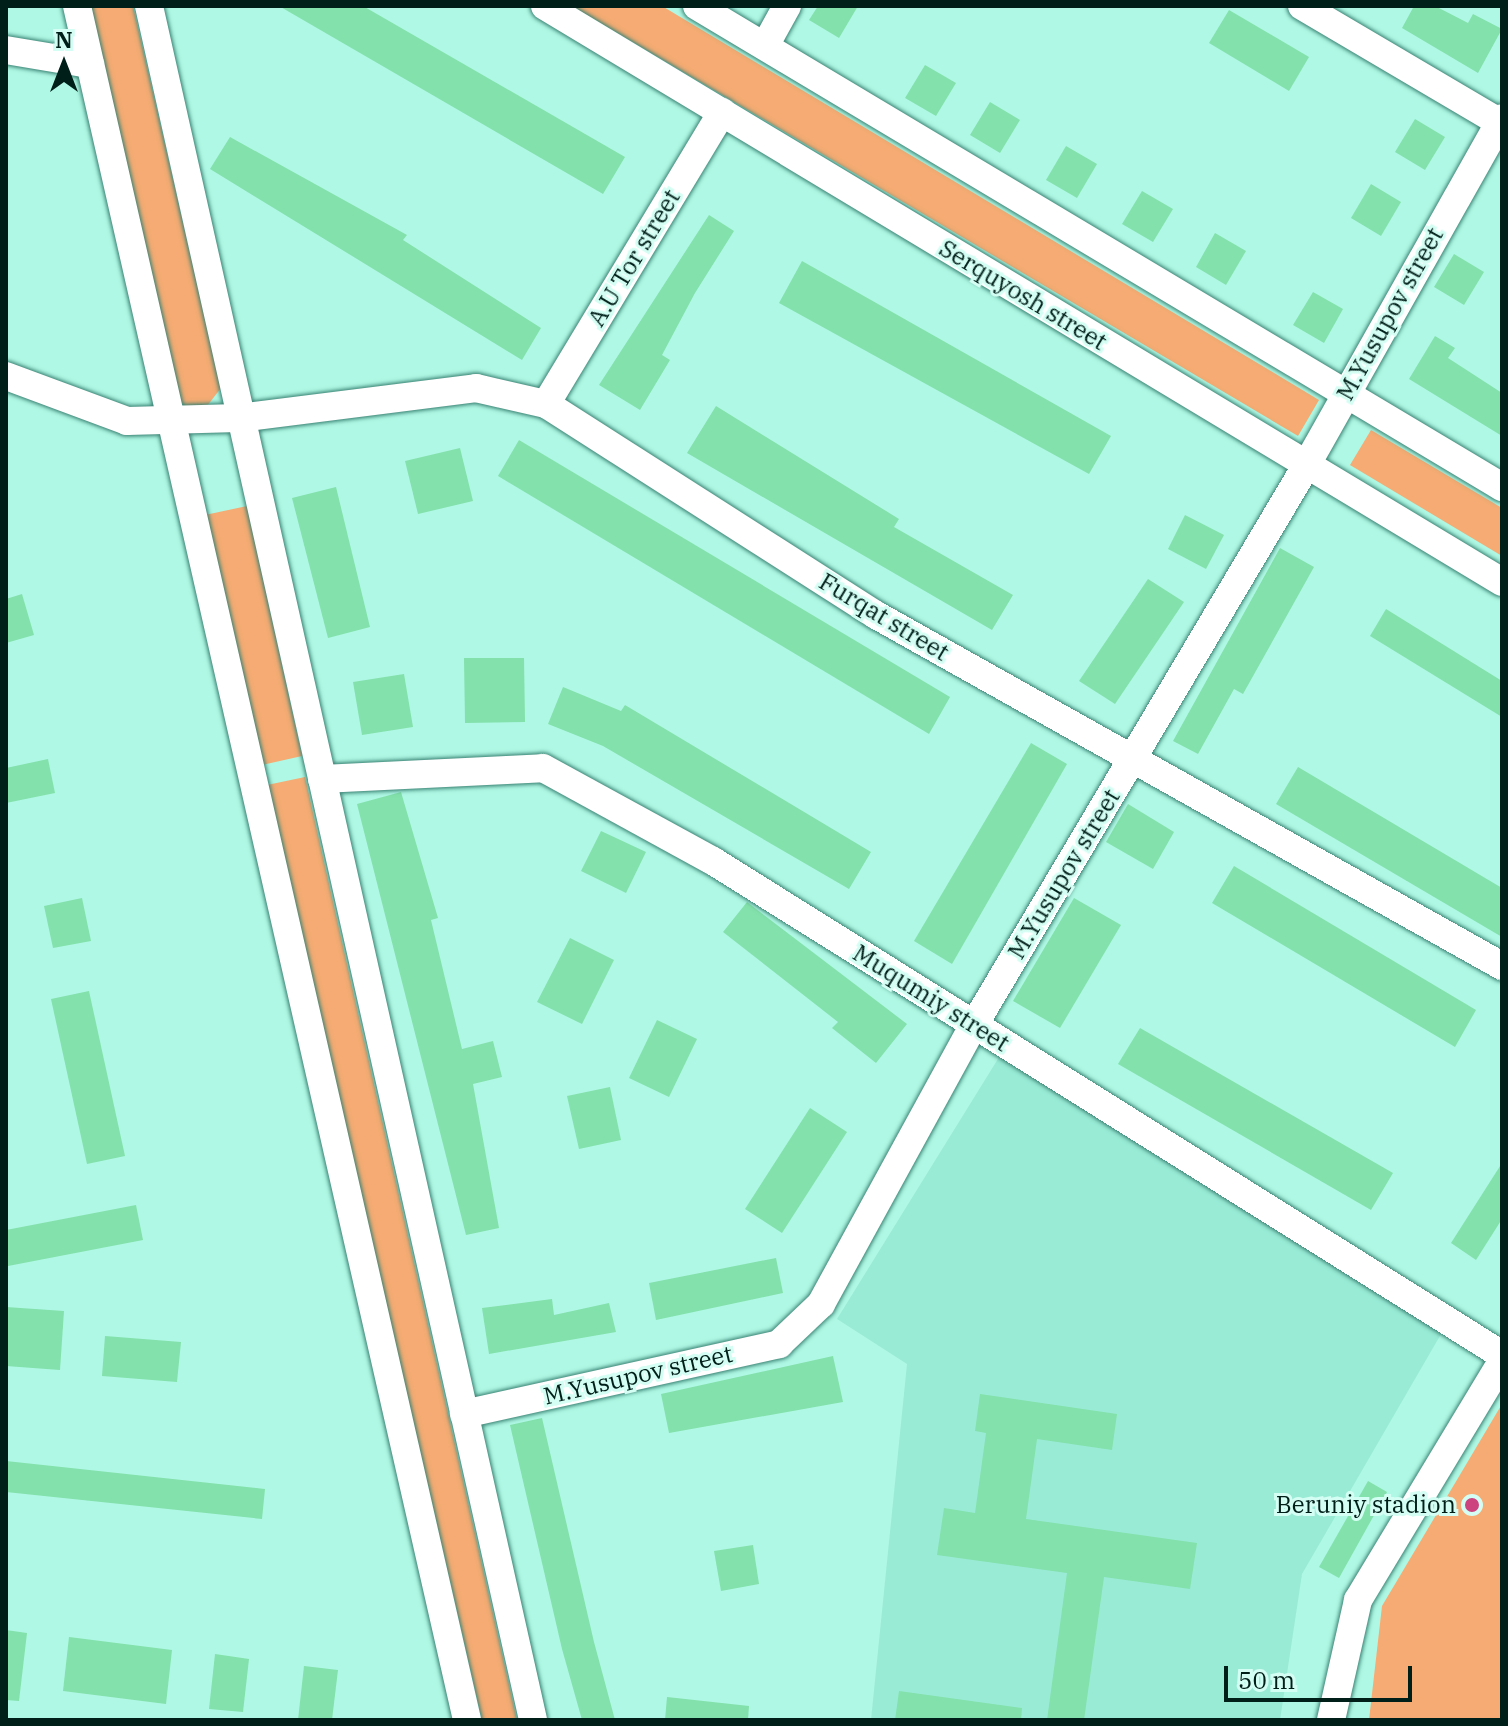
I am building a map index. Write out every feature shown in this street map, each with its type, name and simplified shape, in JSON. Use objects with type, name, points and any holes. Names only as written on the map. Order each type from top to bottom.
[{"type":"street","points":[[77,6],[167,422],[467,1720]]},
{"type":"street","points":[[149,6],[533,1720]]},
{"type":"street","name":"Serquyosh street","points":[[545,6],[1502,582]]},
{"type":"street","points":[[697,6],[1344,396],[1502,487]]},
{"type":"street","points":[[765,46],[787,6]]},
{"type":"street","points":[[1302,6],[1500,121]]},
{"type":"street","points":[[6,50],[90,64]]},
{"type":"street","name":"A.U Tor street","points":[[546,404],[722,112]]},
{"type":"street","name":"M.Yusupov street","points":[[464,1414],[779,1344],[821,1304],[974,1025],[1306,466],[1500,121]]},
{"type":"street","name":"Furqat street","points":[[6,376],[127,421],[239,418],[476,388],[546,404],[876,615],[1131,763],[1502,966]]},
{"type":"street","name":"Muqumiy street","points":[[322,779],[543,768],[713,861],[1502,1355]]},
{"type":"street","points":[[1331,1720],[1358,1600],[1502,1361]]},
{"type":"shaded area","points":[[91,6],[133,6],[221,388],[207,406],[184,406],[177,396]]},
{"type":"shaded area","points":[[572,6],[662,6],[1319,400],[1298,436]]},
{"type":"shaded area","points":[[1371,430],[1502,508],[1502,556],[1350,465]]},
{"type":"shaded area","points":[[247,506],[302,756],[262,765],[205,515]]},
{"type":"shaded area","points":[[305,777],[517,1720],[482,1720],[267,785]]},
{"type":"shaded area","points":[[1001,1054],[1448,1322],[1302,1574],[1280,1720],[871,1720],[907,1364],[837,1319]]},
{"type":"shaded area","name":"Beruniy stadion","points":[[1502,1404],[1502,1720],[1369,1720],[1382,1606]]},
{"type":"building","points":[[279,6],[363,6],[625,157],[603,194]]},
{"type":"building","points":[[818,6],[858,6],[839,38],[809,20]]},
{"type":"building","points":[[1414,6],[1435,6],[1468,23],[1473,14],[1502,29],[1478,73],[1402,28]]},
{"type":"building","points":[[1229,10],[1309,57],[1289,91],[1209,43]]},
{"type":"building","points":[[925,65],[956,83],[936,116],[905,98]]},
{"type":"building","points":[[990,102],[1020,120],[1000,153],[970,135]]},
{"type":"building","points":[[1415,119],[1445,137],[1425,170],[1395,152]]},
{"type":"building","points":[[230,137],[407,235],[403,240],[541,328],[522,360],[210,169]]},
{"type":"building","points":[[1066,146],[1097,164],[1077,198],[1046,180]]},
{"type":"building","points":[[1371,184],[1401,202],[1381,236],[1351,218]]},
{"type":"building","points":[[1142,191],[1173,209],[1153,242],[1122,224]]},
{"type":"building","points":[[709,215],[734,231],[695,293],[662,355],[670,360],[640,410],[599,385]]},
{"type":"building","points":[[1215,233],[1246,251],[1226,285],[1196,267]]},
{"type":"building","points":[[1454,254],[1484,272],[1464,305],[1434,287]]},
{"type":"building","points":[[802,261],[1111,436],[1089,474],[779,303]]},
{"type":"building","points":[[1313,292],[1343,309],[1324,343],[1293,325]]},
{"type":"building","points":[[1435,336],[1455,348],[1448,358],[1502,393],[1502,436],[1409,379]]},
{"type":"building","points":[[716,406],[899,519],[894,527],[1013,595],[992,630],[687,453]]},
{"type":"building","points":[[519,440],[950,697],[929,734],[498,476]]},
{"type":"building","points":[[460,448],[473,501],[418,514],[405,461]]},
{"type":"building","points":[[336,487],[370,627],[328,638],[292,498]]},
{"type":"building","points":[[1185,515],[1224,535],[1206,569],[1168,549]]},
{"type":"building","points":[[1280,548],[1314,567],[1243,694],[1234,689],[1198,754],[1173,741]]},
{"type":"building","points":[[1148,579],[1184,602],[1115,704],[1079,681]]},
{"type":"building","points":[[22,594],[34,635],[6,643],[6,599]]},
{"type":"building","points":[[1386,609],[1502,681],[1502,717],[1370,636]]},
{"type":"building","points":[[464,658],[524,658],[525,722],[465,723]]},
{"type":"building","points":[[404,674],[413,727],[362,735],[353,682]]},
{"type":"building","points":[[563,687],[621,711],[625,705],[871,852],[849,889],[603,746],[548,724]]},
{"type":"building","points":[[1031,743],[1067,764],[952,964],[914,941]]},
{"type":"building","points":[[48,759],[55,793],[6,803],[6,768]]},
{"type":"building","points":[[1298,767],[1502,888],[1502,937],[1276,804]]},
{"type":"building","points":[[401,792],[438,918],[431,920],[462,1049],[493,1041],[502,1077],[473,1084],[499,1228],[466,1235],[357,804]]},
{"type":"building","points":[[1128,804],[1174,832],[1153,869],[1106,842]]},
{"type":"building","points":[[601,831],[646,852],[626,893],[581,871]]},
{"type":"building","points":[[1234,866],[1476,1010],[1455,1047],[1212,903]]},
{"type":"building","points":[[82,898],[91,941],[53,948],[44,906]]},
{"type":"building","points":[[1074,898],[1121,925],[1060,1028],[1013,1001]]},
{"type":"building","points":[[747,902],[907,1024],[876,1063],[832,1028],[838,1022],[723,932]]},
{"type":"building","points":[[570,938],[614,960],[582,1024],[537,1002]]},
{"type":"building","points":[[89,991],[125,1156],[87,1164],[51,999]]},
{"type":"building","points":[[657,1020],[697,1039],[669,1097],[629,1078]]},
{"type":"building","points":[[1140,1028],[1393,1173],[1371,1210],[1118,1064]]},
{"type":"building","points":[[610,1087],[621,1140],[579,1149],[567,1096]]},
{"type":"building","points":[[810,1108],[847,1132],[782,1233],[745,1209]]},
{"type":"building","points":[[1502,1163],[1502,1219],[1476,1260],[1451,1243]]},
{"type":"building","points":[[136,1205],[143,1240],[8,1266],[6,1230]]},
{"type":"building","points":[[776,1258],[783,1293],[656,1320],[649,1283]]},
{"type":"building","points":[[552,1299],[554,1315],[609,1303],[616,1332],[489,1354],[482,1308]]},
{"type":"building","points":[[6,1307],[64,1311],[60,1370],[6,1366]]},
{"type":"building","points":[[105,1336],[181,1342],[177,1382],[102,1376]]},
{"type":"building","points":[[833,1356],[843,1402],[669,1433],[661,1394]]},
{"type":"building","points":[[980,1394],[1117,1414],[1112,1450],[1037,1439],[1026,1519],[1197,1543],[1190,1589],[1104,1577],[1084,1720],[1047,1720],[1067,1573],[937,1555],[944,1508],[975,1513],[986,1433],[975,1431]]},
{"type":"building","points":[[542,1418],[615,1720],[582,1720],[562,1649],[510,1425]]},
{"type":"building","points":[[6,1461],[265,1489],[262,1519],[6,1492]]},
{"type":"building","points":[[1368,1481],[1387,1492],[1339,1578],[1319,1567]]},
{"type":"building","points":[[753,1545],[759,1584],[721,1591],[714,1551]]},
{"type":"building","points":[[6,1630],[27,1633],[19,1701],[6,1700]]},
{"type":"building","points":[[69,1637],[172,1650],[166,1704],[63,1691]]},
{"type":"building","points":[[215,1654],[249,1659],[243,1712],[209,1709]]},
{"type":"building","points":[[304,1666],[338,1670],[332,1720],[298,1720]]},
{"type":"building","points":[[899,1691],[1022,1708],[1021,1720],[895,1720]]},
{"type":"building","points":[[667,1697],[749,1706],[748,1720],[665,1720]]},
{"type":"place","name":"Beruniy stadion","points":[[1472,1505]]}]
